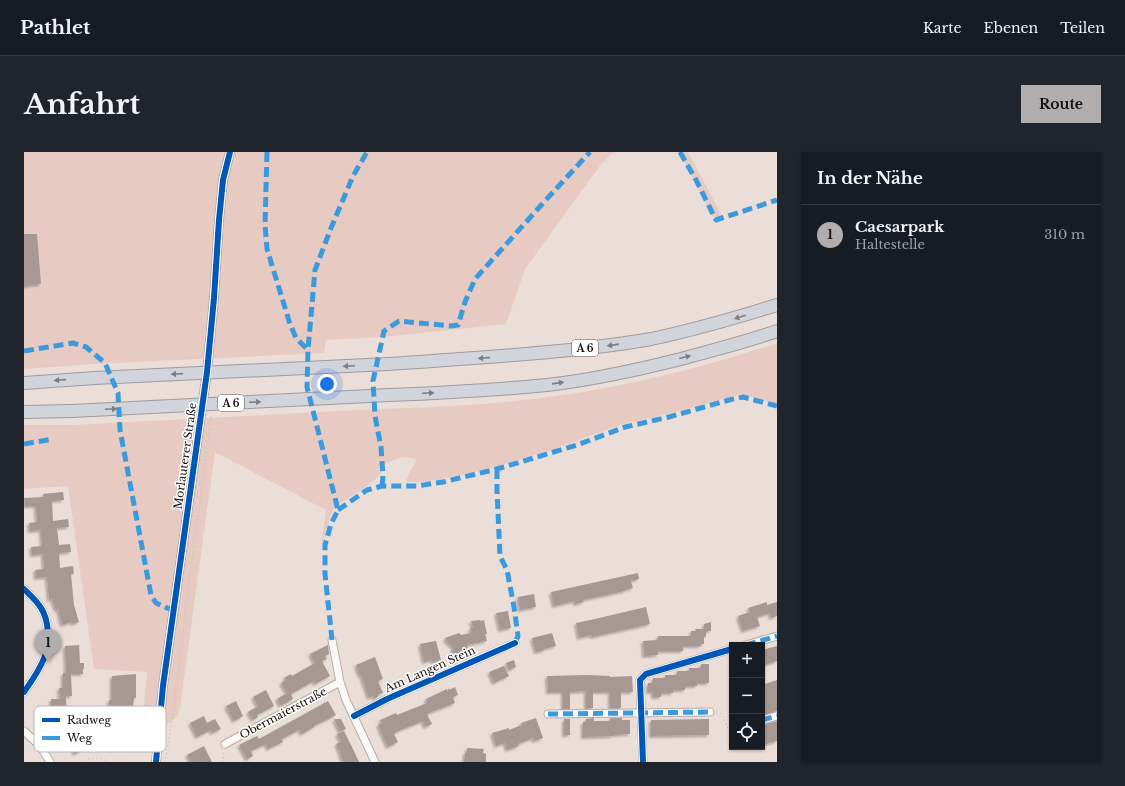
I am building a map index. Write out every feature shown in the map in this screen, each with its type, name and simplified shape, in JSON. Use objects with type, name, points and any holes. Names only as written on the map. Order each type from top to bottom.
[{"type":"highway","name":"A 6","points":[[24,383],[95,378],[388,364],[544,353],[649,339],[685,332],[777,305]]},
{"type":"highway","name":"A 6","points":[[24,412],[72,411],[489,390],[548,384],[583,380],[669,362],[777,331]]},
{"type":"street","name":"Morlauterer Straße","points":[[161,706],[207,372],[223,180],[230,152]]},
{"type":"street","points":[[24,589],[42,608],[47,622],[49,639],[45,656],[24,692]]},
{"type":"street","points":[[756,642],[777,636]]},
{"type":"street","points":[[332,640],[340,682],[375,762]]},
{"type":"street","name":"Am Langen Stein","points":[[354,716],[387,699],[515,643]]},
{"type":"street","points":[[643,762],[640,680],[646,674],[729,650]]},
{"type":"street","name":"Obermaierstraße","points":[[225,744],[340,682]]},
{"type":"street","points":[[548,714],[710,712]]},
{"type":"street","points":[[765,719],[777,716]]},
{"type":"street","points":[[24,731],[34,740]]},
{"type":"street","points":[[44,752],[50,762]]},
{"type":"street","name":"Morlauterer Straße","points":[[156,762],[157,752]]},
{"type":"path","points":[[710,712],[718,712],[723,716],[726,727],[729,728]]},
{"type":"path","points":[[222,762],[225,744]]},
{"type":"path","points":[[81,762],[90,758],[105,760],[108,762]]},
{"type":"shaded area","points":[[24,152],[614,152],[602,163],[525,269],[506,324],[383,337],[326,340],[324,353],[94,364],[24,369]]},
{"type":"shaded area","points":[[679,152],[688,152],[722,216],[714,219]]},
{"type":"shaded area","points":[[777,343],[777,404],[741,394],[668,414],[623,424],[548,451],[488,469],[422,482],[408,482],[406,480],[417,459],[403,457],[386,463],[379,476],[333,510],[321,546],[326,510],[215,452],[179,715],[166,726],[166,706],[144,706],[147,672],[94,669],[68,486],[24,489],[24,425],[73,425],[449,406],[515,401],[615,386],[713,363]]},
{"type":"building","points":[[24,234],[37,234],[41,284],[24,286]]},
{"type":"building","points":[[63,492],[64,500],[52,501],[53,521],[68,519],[69,527],[57,528],[59,545],[70,544],[71,552],[59,553],[60,568],[73,566],[74,574],[71,574],[74,605],[79,622],[73,624],[72,622],[62,625],[58,609],[56,610],[52,599],[49,600],[47,577],[36,578],[35,570],[44,569],[43,554],[32,555],[31,547],[42,546],[41,530],[30,531],[29,523],[37,522],[36,506],[25,506],[24,498],[44,497],[43,494]]},
{"type":"building","points":[[638,573],[639,579],[631,581],[633,588],[583,600],[584,602],[575,604],[575,601],[554,606],[551,592]]},
{"type":"building","points":[[534,594],[536,607],[520,610],[518,597]]},
{"type":"building","points":[[767,602],[767,605],[777,602],[777,616],[771,618],[770,613],[757,617],[760,626],[743,631],[738,616],[750,612],[748,608]]},
{"type":"building","points":[[646,607],[650,624],[592,637],[591,635],[579,638],[576,623]]},
{"type":"building","points":[[508,611],[511,628],[500,630],[496,613]]},
{"type":"building","points":[[484,620],[487,641],[467,645],[468,652],[452,655],[453,647],[445,638],[459,633],[461,635],[471,633],[470,628],[473,628],[471,621]]},
{"type":"building","points":[[711,622],[711,631],[706,631],[704,644],[701,644],[701,646],[683,646],[683,651],[658,651],[658,655],[644,656],[643,641],[658,640],[658,636],[691,636],[691,631],[696,631],[695,629],[704,629],[704,624]]},
{"type":"building","points":[[552,633],[556,646],[536,652],[532,638]]},
{"type":"building","points":[[436,641],[441,660],[424,662],[420,644]]},
{"type":"building","points":[[79,645],[80,663],[84,663],[83,674],[71,674],[72,696],[66,696],[66,706],[51,706],[51,699],[60,699],[59,688],[63,688],[63,673],[66,673],[65,646]]},
{"type":"building","points":[[328,645],[329,654],[325,656],[327,659],[322,661],[330,676],[315,684],[314,681],[291,694],[293,699],[281,706],[277,699],[287,693],[281,683],[286,680],[284,678],[291,674],[292,676],[315,663],[310,654]]},
{"type":"building","points":[[777,646],[777,661],[765,665],[765,649]]},
{"type":"building","points":[[375,657],[383,679],[378,681],[383,693],[379,694],[376,699],[373,696],[369,698],[356,665]]},
{"type":"building","points":[[514,660],[516,667],[509,670],[506,663]]},
{"type":"building","points":[[701,664],[709,664],[709,683],[697,683],[697,686],[685,686],[685,690],[673,690],[673,693],[661,693],[661,697],[653,697],[653,692],[648,692],[648,683],[653,683],[653,678],[665,678],[665,675],[677,675],[677,671],[689,671],[689,668],[701,668]]},
{"type":"building","points":[[504,666],[509,676],[494,683],[489,672]]},
{"type":"building","points":[[136,674],[136,698],[134,698],[133,706],[109,706],[109,700],[112,700],[112,676]]},
{"type":"building","points":[[587,675],[610,677],[632,676],[633,692],[621,692],[621,708],[610,708],[610,692],[593,692],[593,708],[586,709],[586,691],[570,692],[570,709],[563,709],[563,692],[548,692],[547,676]]},
{"type":"building","points":[[777,680],[777,711],[765,714],[765,714],[765,684]]},
{"type":"building","points":[[448,687],[449,690],[455,687],[458,695],[453,697],[455,703],[427,714],[432,724],[425,727],[423,721],[396,732],[394,734],[398,742],[388,747],[378,725],[382,723],[380,720],[427,703],[426,699],[447,689],[448,692]]},
{"type":"building","points":[[266,690],[274,706],[257,715],[258,717],[253,720],[248,712],[258,706],[253,697]]},
{"type":"building","points":[[236,701],[243,716],[234,721],[226,706]]},
{"type":"building","points":[[328,701],[336,715],[302,734],[299,730],[282,739],[283,742],[268,749],[266,744],[251,751],[253,756],[247,759],[239,745],[257,736],[259,739]]},
{"type":"building","points":[[204,716],[207,723],[215,719],[221,729],[212,733],[211,730],[197,737],[190,723]]},
{"type":"building","points":[[536,718],[543,738],[534,741],[533,738],[518,744],[519,746],[507,750],[505,743],[496,746],[492,733],[509,728],[509,730],[522,725],[521,723]]},
{"type":"building","points":[[594,718],[594,721],[610,721],[610,718],[630,720],[630,734],[583,737],[583,722],[586,722],[586,719]]},
{"type":"building","points":[[334,719],[341,719],[346,729],[340,732]]},
{"type":"building","points":[[564,719],[570,719],[570,735],[564,735]]},
{"type":"building","points":[[709,719],[709,735],[651,736],[651,720]]},
{"type":"building","points":[[777,721],[777,741],[765,744],[765,724]]},
{"type":"building","points":[[344,731],[359,762],[344,762],[340,755],[341,754],[336,744],[341,742],[337,734]]},
{"type":"building","points":[[204,746],[212,762],[191,762],[187,755]]},
{"type":"building","points":[[467,748],[484,749],[483,753],[486,754],[486,762],[464,762]]},
{"type":"marked path","points":[[267,152],[265,225],[267,249],[290,324],[296,338],[308,350]]},
{"type":"marked path","points":[[332,640],[325,574],[325,545],[331,524],[338,510],[307,387],[308,350],[315,270],[353,176],[367,152]]},
{"type":"marked path","points":[[382,486],[383,476],[381,447],[375,416],[373,381],[384,331],[399,321],[451,326],[458,325],[465,302],[475,279],[590,152]]},
{"type":"marked path","points":[[680,152],[716,220],[777,200]]},
{"type":"marked path","points":[[24,351],[73,343],[86,347],[105,363],[118,393],[120,430],[151,595],[156,603],[174,611]]},
{"type":"marked path","points":[[338,510],[367,490],[382,486],[417,486],[443,482],[497,469],[577,445],[625,427],[669,417],[729,400],[743,397],[777,406]]},
{"type":"marked path","points":[[24,444],[53,439]]},
{"type":"marked path","points":[[497,469],[500,556],[507,570],[514,607],[518,636],[515,643]]},
{"type":"marked path","points":[[756,642],[777,636]]},
{"type":"marked path","points":[[548,714],[710,712]]},
{"type":"marked path","points":[[765,719],[777,716]]},
{"type":"cycle path","points":[[161,706],[207,372],[223,180],[230,152]]},
{"type":"cycle path","points":[[24,589],[38,603],[44,613],[48,632],[47,651],[36,675],[24,692]]},
{"type":"cycle path","points":[[354,716],[387,699],[515,643]]},
{"type":"cycle path","points":[[643,762],[640,680],[646,674],[729,650]]},
{"type":"cycle path","points":[[156,762],[157,752]]},
{"type":"place","name":"Caesarpark","points":[[48,662]]}]
